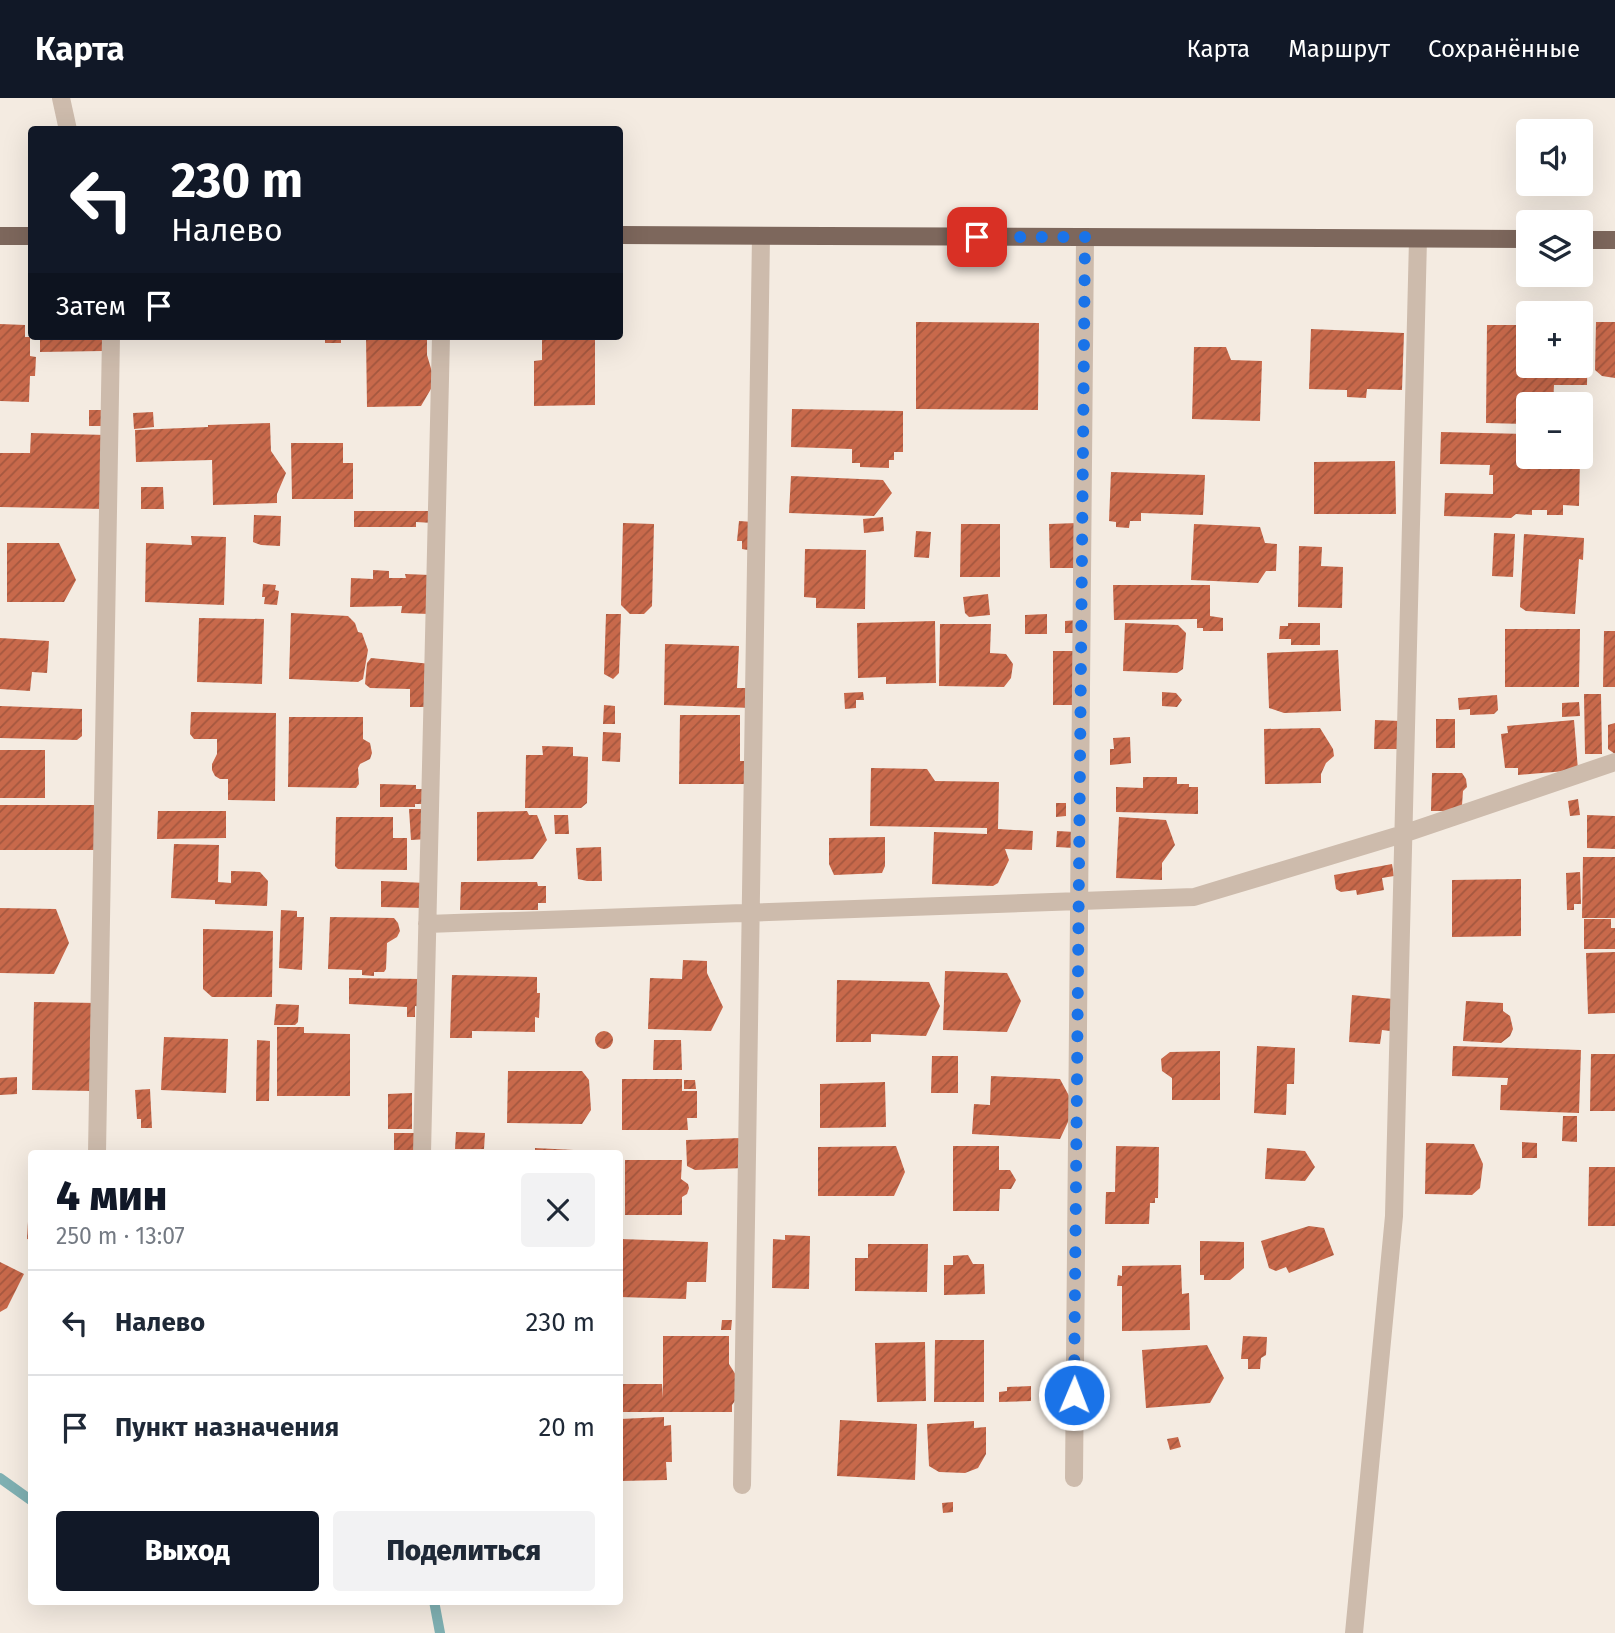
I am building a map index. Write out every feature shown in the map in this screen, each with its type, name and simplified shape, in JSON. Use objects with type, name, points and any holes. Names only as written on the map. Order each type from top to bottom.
[{"type":"main road","points":[[0,236],[28,236]]},
{"type":"main road","points":[[623,236],[1516,239]]},
{"type":"main road","points":[[1593,240],[1615,240]]},
{"type":"street","points":[[61,98],[67,126]]},
{"type":"street","points":[[742,1485],[761,236]]},
{"type":"street","points":[[1074,1478],[1085,237]]},
{"type":"street","points":[[1354,1633],[1394,1216],[1418,239]]},
{"type":"street","points":[[97,1150],[111,340]]},
{"type":"street","points":[[422,1150],[441,340]]},
{"type":"street","points":[[427,923],[1194,897],[1403,834],[1615,762]]},
{"type":"building","points":[[916,322],[1039,323],[1038,410],[916,409]]},
{"type":"building","points":[[1596,322],[1615,322],[1615,378],[1602,376],[1595,370]]},
{"type":"building","points":[[0,324],[25,325],[25,337],[30,340],[30,356],[36,357],[35,376],[30,376],[29,402],[0,401]]},
{"type":"building","points":[[1487,325],[1516,325],[1516,378],[1587,378],[1587,385],[1554,385],[1554,392],[1516,392],[1516,424],[1486,423]]},
{"type":"building","points":[[1311,329],[1404,333],[1402,390],[1367,389],[1366,398],[1347,397],[1347,390],[1309,389]]},
{"type":"building","points":[[40,340],[103,340],[103,351],[40,352]]},
{"type":"building","points":[[325,340],[341,340],[341,343],[325,343]]},
{"type":"building","points":[[366,340],[427,340],[427,355],[435,382],[421,406],[367,407]]},
{"type":"building","points":[[542,340],[595,340],[595,405],[534,406],[534,361],[542,360]]},
{"type":"building","points":[[1194,347],[1226,347],[1231,360],[1262,361],[1260,421],[1192,419]]},
{"type":"building","points":[[792,409],[903,411],[903,452],[894,452],[894,460],[889,460],[889,468],[860,467],[860,463],[852,463],[852,449],[791,447]]},
{"type":"building","points":[[89,410],[101,410],[101,426],[89,426]]},
{"type":"building","points":[[153,412],[154,427],[134,429],[133,413]]},
{"type":"building","points":[[270,423],[271,451],[286,473],[277,494],[277,503],[213,505],[212,460],[136,462],[135,430]]},
{"type":"building","points":[[1441,432],[1516,434],[1516,469],[1580,469],[1579,506],[1563,505],[1563,515],[1547,515],[1547,510],[1532,510],[1532,515],[1516,514],[1511,518],[1444,516],[1445,493],[1493,494],[1493,475],[1489,475],[1490,465],[1440,464]]},
{"type":"building","points":[[31,433],[106,435],[104,509],[0,507],[0,453],[30,453]]},
{"type":"building","points":[[291,443],[343,443],[343,463],[353,463],[353,499],[292,499]]},
{"type":"building","points":[[1395,461],[1396,514],[1314,514],[1314,462]]},
{"type":"building","points":[[1111,472],[1205,475],[1203,515],[1141,513],[1141,521],[1130,521],[1129,528],[1116,527],[1116,522],[1109,521]]},
{"type":"building","points":[[791,476],[883,480],[892,493],[874,516],[789,513]]},
{"type":"building","points":[[141,487],[163,487],[164,509],[141,509]]},
{"type":"building","points":[[354,511],[433,511],[433,523],[416,522],[416,527],[354,527]]},
{"type":"building","points":[[254,515],[281,516],[280,546],[253,542]]},
{"type":"building","points":[[883,517],[884,531],[864,533],[863,519]]},
{"type":"building","points":[[739,521],[753,522],[748,550],[742,549],[742,541],[737,541]]},
{"type":"building","points":[[623,523],[654,524],[652,606],[644,614],[630,614],[621,605]]},
{"type":"building","points":[[1078,523],[1079,568],[1050,568],[1049,524]]},
{"type":"building","points":[[961,524],[1000,524],[1000,577],[960,577]]},
{"type":"building","points":[[1194,524],[1260,527],[1265,543],[1277,544],[1276,571],[1266,571],[1258,583],[1191,580]]},
{"type":"building","points":[[916,531],[931,532],[929,558],[914,557]]},
{"type":"building","points":[[1494,533],[1515,534],[1513,577],[1492,576]]},
{"type":"building","points":[[1524,534],[1584,538],[1583,560],[1579,559],[1575,614],[1526,611],[1520,607]]},
{"type":"building","points":[[191,536],[226,537],[224,605],[145,602],[146,543],[192,545]]},
{"type":"building","points":[[7,543],[59,543],[76,580],[64,602],[7,602]]},
{"type":"building","points":[[1299,546],[1322,547],[1321,566],[1343,567],[1342,608],[1298,607]]},
{"type":"building","points":[[805,549],[866,550],[865,609],[816,608],[816,598],[804,597]]},
{"type":"building","points":[[373,570],[389,571],[389,578],[406,578],[405,574],[430,575],[429,614],[401,613],[402,606],[350,607],[351,578],[373,579]]},
{"type":"building","points":[[263,584],[276,585],[275,590],[279,591],[277,605],[264,604]]},
{"type":"building","points":[[1113,585],[1210,585],[1210,616],[1223,618],[1223,631],[1203,631],[1203,628],[1197,628],[1197,619],[1114,620]]},
{"type":"building","points":[[988,594],[990,615],[969,617],[965,613],[963,597]]},
{"type":"building","points":[[291,613],[348,616],[355,623],[358,632],[362,633],[368,650],[363,679],[358,682],[289,679]]},
{"type":"building","points":[[606,614],[621,614],[619,673],[613,679],[604,674]]},
{"type":"building","points":[[1047,614],[1047,634],[1025,634],[1025,615]]},
{"type":"building","points":[[199,618],[264,619],[262,684],[197,682]]},
{"type":"building","points":[[1078,620],[1078,633],[1065,633],[1065,621]]},
{"type":"building","points":[[935,621],[936,683],[886,684],[886,677],[858,678],[857,623]]},
{"type":"building","points":[[1125,623],[1178,625],[1186,633],[1183,669],[1177,673],[1123,671]]},
{"type":"building","points":[[1288,623],[1320,623],[1320,645],[1291,645],[1291,639],[1279,639],[1280,626],[1288,626]]},
{"type":"building","points":[[940,624],[991,624],[990,653],[1006,654],[1013,664],[1011,678],[1004,687],[939,686]]},
{"type":"building","points":[[1505,629],[1580,629],[1579,687],[1505,687]]},
{"type":"building","points":[[1604,631],[1615,631],[1615,687],[1603,687]]},
{"type":"building","points":[[0,638],[49,641],[47,673],[32,672],[30,691],[0,689]]},
{"type":"building","points":[[665,644],[739,646],[737,688],[752,688],[752,708],[664,705]]},
{"type":"building","points":[[1338,650],[1341,711],[1284,713],[1269,708],[1267,653]]},
{"type":"building","points":[[1053,651],[1076,651],[1075,705],[1053,705]]},
{"type":"building","points":[[371,658],[431,664],[431,707],[410,707],[410,689],[370,688],[365,684],[367,663]]},
{"type":"building","points":[[863,692],[864,700],[856,700],[856,708],[845,709],[844,693]]},
{"type":"building","points":[[1162,692],[1176,693],[1182,700],[1177,707],[1162,706]]},
{"type":"building","points":[[1584,694],[1601,694],[1602,754],[1585,754]]},
{"type":"building","points":[[1497,695],[1498,710],[1494,714],[1470,715],[1470,709],[1459,710],[1458,698]]},
{"type":"building","points":[[1579,702],[1580,716],[1562,717],[1562,703]]},
{"type":"building","points":[[604,705],[615,706],[615,724],[603,724]]},
{"type":"building","points":[[0,706],[82,709],[82,736],[77,740],[0,738]]},
{"type":"building","points":[[191,712],[276,713],[275,801],[228,800],[228,779],[220,779],[212,770],[217,754],[217,739],[194,739],[190,734]]},
{"type":"building","points":[[680,715],[740,715],[740,761],[755,761],[754,784],[679,784]]},
{"type":"building","points":[[289,717],[363,717],[363,739],[370,743],[372,753],[370,759],[358,768],[359,784],[356,788],[288,787]]},
{"type":"building","points":[[1436,719],[1455,719],[1455,748],[1436,748]]},
{"type":"building","points":[[1375,720],[1400,721],[1399,749],[1374,749]]},
{"type":"building","points":[[1574,720],[1578,770],[1518,775],[1518,768],[1505,768],[1501,734],[1508,733],[1507,726]]},
{"type":"building","points":[[1615,723],[1615,754],[1608,749],[1608,725]]},
{"type":"building","points":[[1320,728],[1333,749],[1334,756],[1326,763],[1321,774],[1321,783],[1265,784],[1264,729]]},
{"type":"building","points":[[603,732],[621,733],[620,762],[602,761]]},
{"type":"building","points":[[1130,737],[1131,763],[1110,765],[1110,749],[1114,749],[1113,738]]},
{"type":"building","points":[[542,746],[573,747],[573,756],[588,757],[587,803],[581,808],[525,808],[526,755],[543,755]]},
{"type":"building","points":[[0,750],[45,750],[45,798],[0,798]]},
{"type":"building","points":[[871,768],[927,769],[935,781],[999,782],[998,829],[1033,831],[1032,850],[1005,849],[1009,860],[998,883],[993,886],[932,884],[934,832],[987,834],[987,828],[870,826]]},
{"type":"building","points":[[1432,773],[1462,773],[1466,779],[1467,787],[1463,791],[1462,805],[1456,811],[1431,811]]},
{"type":"building","points":[[1143,777],[1177,777],[1177,784],[1198,787],[1198,814],[1116,812],[1116,787],[1143,788]]},
{"type":"building","points":[[380,784],[416,785],[416,789],[423,789],[423,804],[415,804],[415,807],[380,807]]},
{"type":"building","points":[[1578,799],[1580,815],[1570,816],[1568,801]]},
{"type":"building","points":[[1056,803],[1066,803],[1066,816],[1056,817]]},
{"type":"building","points":[[0,805],[100,805],[96,850],[0,850]]},
{"type":"building","points":[[409,809],[427,809],[428,839],[411,840]]},
{"type":"building","points":[[158,811],[226,811],[226,838],[157,839]]},
{"type":"building","points":[[527,811],[529,815],[537,815],[547,840],[533,859],[477,861],[477,812]]},
{"type":"building","points":[[554,815],[568,815],[569,834],[555,834]]},
{"type":"building","points":[[1587,815],[1615,816],[1615,849],[1587,848]]},
{"type":"building","points":[[336,817],[393,817],[393,838],[407,838],[407,870],[338,869],[335,866]]},
{"type":"building","points":[[1119,817],[1166,820],[1175,845],[1162,863],[1162,880],[1116,878]]},
{"type":"building","points":[[1057,831],[1075,832],[1074,848],[1056,847]]},
{"type":"building","points":[[885,837],[885,866],[882,873],[834,875],[829,864],[829,838]]},
{"type":"building","points":[[174,844],[219,845],[218,882],[231,883],[231,871],[260,872],[268,881],[267,906],[215,904],[215,900],[171,898]]},
{"type":"building","points":[[601,847],[602,881],[578,879],[576,848]]},
{"type":"building","points":[[1583,857],[1615,857],[1615,918],[1582,918]]},
{"type":"building","points":[[1392,864],[1394,876],[1382,878],[1384,890],[1357,895],[1356,890],[1341,892],[1336,889],[1334,875]]},
{"type":"building","points":[[1580,872],[1581,904],[1574,904],[1574,910],[1567,910],[1566,873]]},
{"type":"building","points":[[1521,879],[1521,936],[1452,937],[1452,880]]},
{"type":"building","points":[[381,881],[426,883],[425,908],[381,907]]},
{"type":"building","points":[[461,882],[537,882],[538,886],[546,886],[546,903],[538,903],[538,910],[460,910]]},
{"type":"building","points":[[0,908],[56,909],[69,943],[54,974],[0,973]]},
{"type":"building","points":[[281,910],[297,911],[297,917],[304,917],[302,970],[279,968]]},
{"type":"building","points":[[330,917],[394,918],[400,931],[397,937],[387,943],[384,972],[374,972],[374,976],[362,975],[362,970],[328,969]]},
{"type":"building","points":[[1584,919],[1611,919],[1611,928],[1615,928],[1615,949],[1584,949]]},
{"type":"building","points":[[203,929],[273,931],[272,997],[212,997],[203,989]]},
{"type":"building","points":[[1615,952],[1615,1013],[1588,1014],[1586,953]]},
{"type":"building","points":[[683,960],[707,961],[707,973],[723,1007],[711,1031],[648,1029],[650,978],[682,979]]},
{"type":"building","points":[[945,971],[1007,973],[1021,1001],[1007,1032],[943,1030]]},
{"type":"building","points":[[452,975],[537,977],[537,993],[540,993],[539,1018],[535,1017],[535,1032],[472,1031],[472,1038],[450,1038]]},
{"type":"building","points":[[349,978],[420,979],[422,1007],[415,1006],[415,1017],[407,1017],[407,1007],[349,1004]]},
{"type":"building","points":[[837,980],[929,982],[940,1006],[926,1036],[871,1034],[871,1042],[836,1042]]},
{"type":"building","points":[[1352,995],[1393,999],[1398,1011],[1390,1031],[1382,1030],[1380,1044],[1349,1042]]},
{"type":"building","points":[[1466,1001],[1503,1003],[1503,1011],[1510,1016],[1513,1029],[1510,1036],[1501,1043],[1463,1041]]},
{"type":"building","points":[[34,1002],[98,1003],[94,1091],[32,1090]]},
{"type":"building","points":[[276,1004],[299,1005],[298,1022],[295,1025],[274,1025]]},
{"type":"building","points":[[277,1027],[304,1027],[304,1033],[350,1034],[350,1096],[277,1096]]},
{"type":"building","points":[[604,1031],[610,1034],[613,1040],[610,1046],[604,1049],[598,1046],[595,1040],[598,1034]]},
{"type":"building","points":[[164,1037],[228,1039],[226,1093],[161,1090]]},
{"type":"building","points":[[257,1040],[270,1041],[269,1101],[256,1101]]},
{"type":"building","points":[[654,1040],[681,1040],[682,1070],[653,1070]]},
{"type":"building","points":[[1257,1046],[1295,1048],[1294,1084],[1287,1084],[1286,1115],[1254,1113]]},
{"type":"building","points":[[1453,1046],[1581,1050],[1579,1113],[1500,1110],[1501,1085],[1507,1085],[1508,1078],[1452,1076]]},
{"type":"building","points":[[1220,1051],[1220,1100],[1172,1100],[1172,1078],[1162,1071],[1161,1059],[1170,1052]]},
{"type":"building","points":[[1591,1054],[1615,1054],[1615,1111],[1590,1111]]},
{"type":"building","points":[[932,1056],[958,1056],[958,1093],[931,1093]]},
{"type":"building","points":[[508,1071],[582,1071],[589,1080],[591,1110],[582,1124],[507,1123]]},
{"type":"building","points":[[991,1076],[1060,1079],[1075,1107],[1060,1139],[972,1134],[974,1104],[990,1105]]},
{"type":"building","points":[[17,1077],[17,1094],[0,1095],[0,1078]]},
{"type":"building","points":[[622,1079],[682,1079],[682,1091],[697,1091],[697,1118],[687,1118],[688,1130],[622,1130]]},
{"type":"building","points":[[684,1080],[695,1080],[696,1089],[684,1089]]},
{"type":"building","points":[[885,1082],[886,1127],[820,1128],[820,1084]]},
{"type":"building","points":[[150,1089],[152,1128],[141,1128],[141,1119],[137,1119],[135,1090]]},
{"type":"building","points":[[412,1093],[412,1129],[388,1129],[388,1094]]},
{"type":"building","points":[[1563,1116],[1577,1116],[1577,1142],[1562,1141]]},
{"type":"building","points":[[456,1132],[485,1133],[484,1149],[455,1149]]},
{"type":"building","points":[[394,1133],[416,1133],[416,1150],[394,1150]]},
{"type":"building","points":[[741,1138],[743,1168],[695,1170],[687,1166],[686,1140]]},
{"type":"building","points":[[1522,1142],[1537,1143],[1537,1158],[1522,1158]]},
{"type":"building","points":[[1426,1143],[1474,1144],[1483,1164],[1480,1188],[1472,1195],[1425,1194]]},
{"type":"building","points":[[896,1146],[905,1172],[894,1196],[818,1196],[818,1147]]},
{"type":"building","points":[[953,1146],[999,1146],[999,1170],[1010,1170],[1016,1180],[1011,1189],[1000,1189],[999,1211],[953,1211]]},
{"type":"building","points":[[1116,1146],[1159,1147],[1158,1198],[1155,1198],[1155,1203],[1150,1203],[1149,1224],[1105,1224],[1106,1192],[1115,1192]]},
{"type":"building","points":[[535,1148],[574,1150],[535,1150]]},
{"type":"building","points":[[1267,1148],[1305,1151],[1315,1167],[1305,1181],[1265,1179]]},
{"type":"building","points":[[625,1160],[682,1160],[681,1179],[689,1188],[687,1194],[682,1197],[682,1215],[625,1215]]},
{"type":"building","points":[[1589,1167],[1615,1167],[1615,1226],[1588,1226]]},
{"type":"building","points":[[1309,1226],[1324,1228],[1334,1255],[1289,1273],[1286,1267],[1276,1271],[1269,1268],[1261,1241]]},
{"type":"building","points":[[785,1235],[810,1236],[809,1289],[772,1288],[773,1239],[785,1240]]},
{"type":"building","points":[[623,1239],[708,1242],[706,1282],[687,1282],[686,1299],[623,1297]]},
{"type":"building","points":[[1200,1241],[1244,1242],[1244,1268],[1230,1280],[1204,1280],[1204,1275],[1200,1275]]},
{"type":"building","points":[[868,1244],[928,1244],[927,1292],[855,1291],[855,1258],[868,1258]]},
{"type":"building","points":[[968,1255],[973,1264],[984,1264],[985,1294],[944,1295],[944,1265],[953,1265],[953,1256]]},
{"type":"building","points":[[0,1262],[24,1274],[7,1308],[0,1312]]},
{"type":"building","points":[[1181,1265],[1182,1294],[1189,1293],[1190,1330],[1122,1331],[1122,1286],[1117,1286],[1118,1275],[1122,1276],[1122,1266]]},
{"type":"building","points":[[722,1320],[732,1320],[731,1330],[721,1330]]},
{"type":"building","points":[[663,1336],[729,1336],[729,1364],[744,1388],[732,1405],[732,1412],[623,1412],[623,1384],[662,1384],[663,1398]]},
{"type":"building","points":[[1243,1336],[1267,1337],[1266,1355],[1261,1358],[1260,1369],[1248,1369],[1248,1359],[1241,1359]]},
{"type":"building","points":[[935,1340],[984,1340],[984,1402],[934,1402]]},
{"type":"building","points":[[925,1342],[926,1401],[877,1402],[875,1343]]},
{"type":"building","points":[[1207,1345],[1224,1378],[1210,1403],[1146,1408],[1142,1350]]},
{"type":"building","points":[[1031,1386],[1031,1401],[999,1402],[999,1392],[1007,1391],[1007,1387]]},
{"type":"building","points":[[664,1417],[664,1426],[671,1425],[672,1462],[666,1462],[667,1480],[623,1481],[623,1419]]},
{"type":"building","points":[[840,1420],[917,1424],[915,1480],[837,1476]]},
{"type":"building","points":[[974,1421],[974,1428],[986,1427],[986,1454],[978,1468],[965,1473],[939,1472],[929,1466],[927,1424]]},
{"type":"building","points":[[1178,1437],[1181,1447],[1170,1450],[1167,1439]]},
{"type":"building","points":[[953,1502],[953,1512],[943,1513],[942,1503]]},
{"type":"waterway","points":[[0,1478],[28,1498]]},
{"type":"waterway","points":[[435,1605],[440,1633]]},
{"type":"route","points":[[977,237],[1085,237],[1074,1395]]}]
